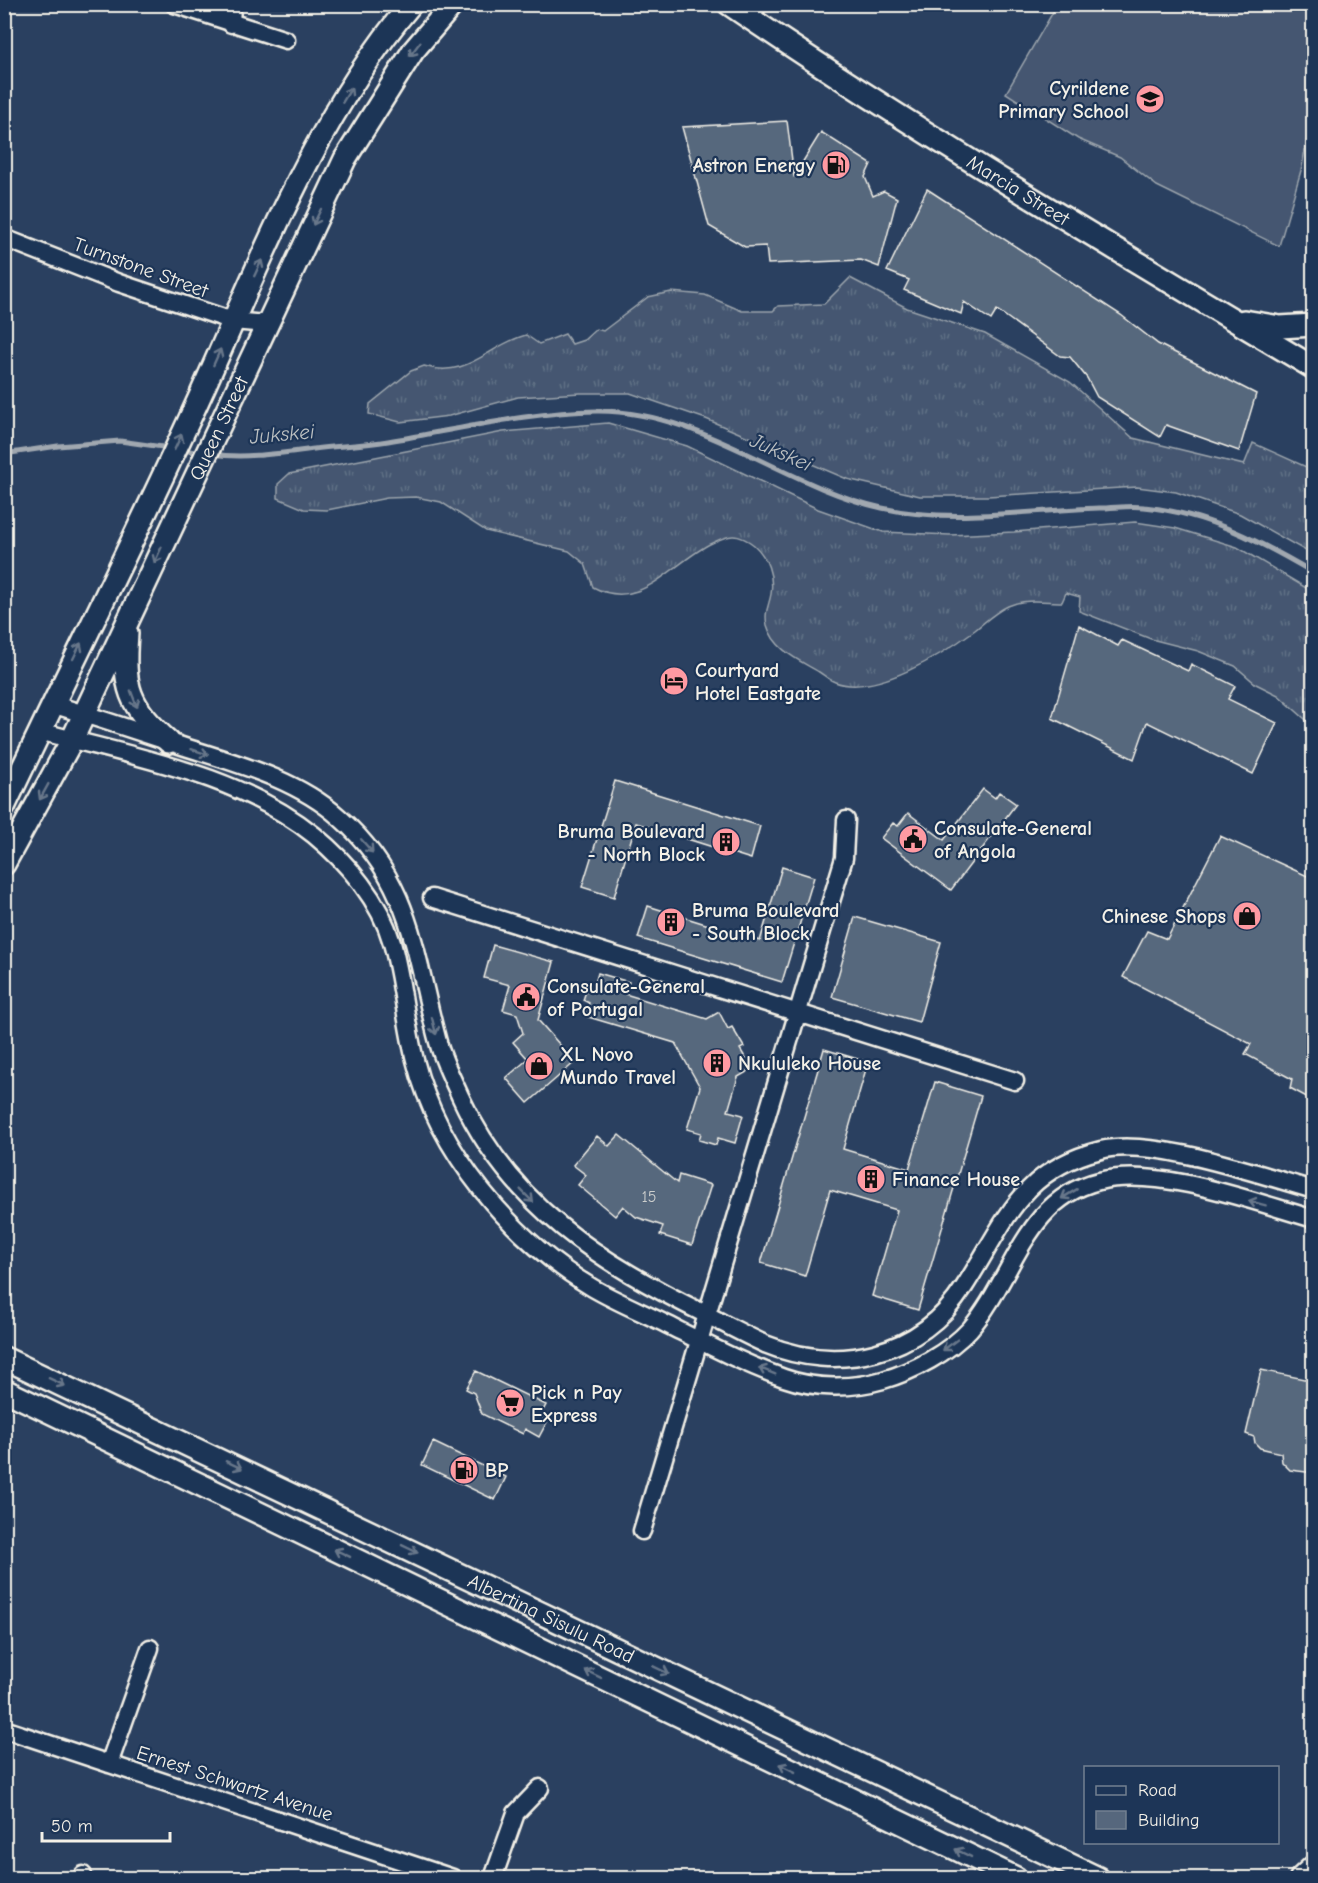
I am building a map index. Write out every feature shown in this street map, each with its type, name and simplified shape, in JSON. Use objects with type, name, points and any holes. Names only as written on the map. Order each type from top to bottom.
[{"type":"main road","name":"Queen Street","points":[[4,807],[156,491],[233,321],[322,136],[363,69],[411,4]]},
{"type":"main road","name":"Queen Street","points":[[4,864],[85,714],[345,159],[413,51],[453,4]]},
{"type":"main road","name":"Marcia Street","points":[[729,4],[754,12],[1053,210],[1313,366]]},
{"type":"main road","points":[[1234,320],[1280,327],[1314,325]]},
{"type":"main road","points":[[128,621],[126,668],[132,697],[141,716],[169,742]]},
{"type":"main road","name":"Albertina Sisulu Road","points":[[4,1358],[1098,1878]]},
{"type":"main road","name":"Albertina Sisulu Road","points":[[4,1390],[1016,1878]]},
{"type":"main road","points":[[1301,1878],[1314,1866]]},
{"type":"street","points":[[174,4],[286,40]]},
{"type":"street","points":[[231,24],[232,4]]},
{"type":"street","name":"Turnstone Street","points":[[4,238],[118,283],[233,321],[266,324]]},
{"type":"street","points":[[52,704],[285,782],[323,805],[360,838],[376,857],[394,886],[417,948],[439,1047],[466,1108],[497,1161],[521,1190],[569,1234],[616,1267],[766,1344],[814,1358],[854,1359],[878,1353],[928,1326],[943,1313],[964,1288],[1005,1216],[1034,1183],[1070,1161],[1103,1149],[1124,1146],[1155,1148],[1314,1190]]},
{"type":"street","points":[[40,731],[162,764],[255,799],[314,835],[343,862],[373,899],[385,923],[399,973],[415,1062],[424,1088],[454,1149],[498,1207],[525,1236],[594,1289],[698,1341],[773,1374],[808,1384],[846,1387],[895,1376],[935,1356],[965,1334],[985,1308],[1031,1227],[1047,1209],[1067,1194],[1102,1180],[1140,1177],[1186,1185],[1314,1219]]},
{"type":"street","points":[[642,1531],[844,858],[846,820]]},
{"type":"street","points":[[432,898],[1015,1081]]},
{"type":"street","points":[[656,1319],[667,1295]]},
{"type":"street","points":[[109,1764],[150,1648]]},
{"type":"street","name":"Ernest Schwartz Avenue","points":[[4,1729],[453,1878]]},
{"type":"street","points":[[493,1878],[516,1813],[540,1788]]},
{"type":"green space","name":"Cyrildene Primary School","points":[[1057,5],[1313,5],[1314,91],[1309,127],[1302,167],[1279,246],[1157,186],[1120,157],[1078,139],[1006,93]]},
{"type":"green space","points":[[850,278],[907,308],[985,334],[1070,382],[1133,438],[1244,465],[1253,443],[1313,470],[1313,555],[1240,514],[1176,492],[1137,487],[988,496],[920,496],[847,479],[706,419],[630,393],[518,397],[449,416],[400,422],[369,414],[370,404],[411,371],[424,366],[439,369],[466,365],[526,335],[539,344],[565,334],[572,344],[584,340],[596,329],[603,331],[648,297],[671,292],[705,295],[742,311],[773,311],[778,306],[824,304]]},
{"type":"green space","points":[[608,423],[687,446],[818,509],[883,532],[950,535],[1135,522],[1175,528],[1237,547],[1313,592],[1313,726],[1278,695],[1256,684],[1235,666],[1198,651],[1151,639],[1079,611],[1080,597],[1066,593],[1062,602],[1028,601],[1008,606],[945,650],[908,671],[870,684],[851,685],[831,680],[788,653],[775,641],[770,634],[766,620],[772,587],[768,567],[763,555],[754,545],[739,537],[722,538],[697,551],[656,582],[641,590],[626,594],[610,593],[593,587],[585,564],[569,551],[486,531],[441,502],[416,497],[387,498],[327,510],[304,509],[278,498],[278,484],[289,474],[503,432]]},
{"type":"building","points":[[787,121],[794,176],[821,132],[871,164],[865,177],[873,196],[884,191],[897,198],[879,267],[861,260],[768,264],[766,246],[745,247],[709,226],[682,127]]},
{"type":"building","points":[[927,189],[1121,315],[1158,344],[1256,394],[1239,451],[1166,425],[1160,437],[1097,397],[1087,378],[1070,357],[1060,356],[997,310],[991,320],[964,302],[961,314],[904,290],[909,280],[887,271]]},
{"type":"building","points":[[1079,625],[1118,646],[1122,640],[1188,671],[1191,664],[1235,686],[1228,699],[1277,723],[1253,774],[1147,722],[1134,759],[1052,718]]},
{"type":"building","name":"Bruma Boulevard - North Block","points":[[615,781],[760,826],[751,859],[636,823],[614,897],[582,887]]},
{"type":"building","name":"Consulate-General of Angola","points":[[983,789],[995,798],[999,792],[1016,804],[951,890],[881,838],[893,823],[898,826],[908,813],[944,840]]},
{"type":"building","points":[[1220,836],[1314,879],[1314,1101],[1290,1088],[1292,1079],[1245,1054],[1251,1044],[1123,977],[1147,931],[1167,939]]},
{"type":"building","name":"Bruma Boulevard - South Block","points":[[782,867],[814,877],[782,982],[638,938],[648,906],[760,941]]},
{"type":"building","points":[[855,917],[941,942],[919,1022],[832,997]]},
{"type":"building","points":[[493,945],[554,962],[538,1020],[575,1062],[528,1103],[506,1078],[528,1059],[513,1042],[523,1033],[517,1014],[503,1010],[510,985],[484,978]]},
{"type":"building","name":"Nkululeko House","points":[[598,973],[629,982],[625,994],[707,1019],[719,1012],[728,1029],[732,1027],[744,1047],[740,1049],[752,1069],[738,1077],[728,1111],[743,1115],[735,1143],[718,1138],[716,1145],[699,1140],[701,1133],[687,1129],[700,1087],[675,1043],[585,1016],[589,1003],[583,1000],[588,985],[594,987]]},
{"type":"building","name":"Finance House","points":[[824,1049],[868,1062],[843,1149],[909,1169],[935,1082],[981,1096],[918,1310],[872,1296],[897,1210],[830,1190],[805,1276],[761,1263]]},
{"type":"building","points":[[619,1135],[677,1183],[679,1175],[711,1185],[692,1245],[660,1235],[663,1226],[636,1217],[623,1206],[615,1216],[578,1185],[586,1175],[573,1165],[597,1136],[609,1146]]},
{"type":"building","points":[[1261,1370],[1314,1381],[1314,1473],[1290,1470],[1282,1462],[1281,1453],[1260,1448],[1255,1443],[1254,1437],[1246,1434]]},
{"type":"building","name":"Pick n Pay Express","points":[[476,1371],[546,1405],[540,1416],[548,1420],[539,1437],[525,1429],[523,1434],[482,1414],[474,1393],[466,1389]]},
{"type":"building","points":[[433,1442],[506,1477],[495,1500],[422,1465]]},
{"type":"waterway","name":"Jukskei","points":[[212,454],[263,455],[370,444],[492,422],[571,412],[597,411],[635,414],[707,435],[811,483],[882,508],[909,513],[963,516],[1128,506],[1167,510],[1212,522],[1254,540],[1314,573]]},
{"type":"waterway","points":[[4,454],[58,446],[120,441],[170,448]]},
{"type":"waterway","points":[[182,450],[202,453]]},
{"type":"place","name":"Cyrildene Primary School","points":[[1150,99]]},
{"type":"place","name":"Astron Energy","points":[[836,165]]},
{"type":"place","name":"Courtyard Hotel Eastgate","points":[[674,681]]},
{"type":"place","name":"Consulate-General of Angola","points":[[913,839]]},
{"type":"place","name":"Bruma Boulevard - North Block","points":[[726,842]]},
{"type":"place","name":"Chinese Shops","points":[[1247,916]]},
{"type":"place","name":"Bruma Boulevard - South Block","points":[[671,922]]},
{"type":"place","name":"Consulate-General of Portugal","points":[[526,997]]},
{"type":"place","name":"Nkululeko House","points":[[717,1063]]},
{"type":"place","name":"XL Novo Mundo Travel","points":[[539,1066]]},
{"type":"place","name":"Finance House","points":[[871,1179]]},
{"type":"place","name":"Pick n Pay Express","points":[[510,1403]]},
{"type":"place","name":"BP","points":[[464,1470]]}]
